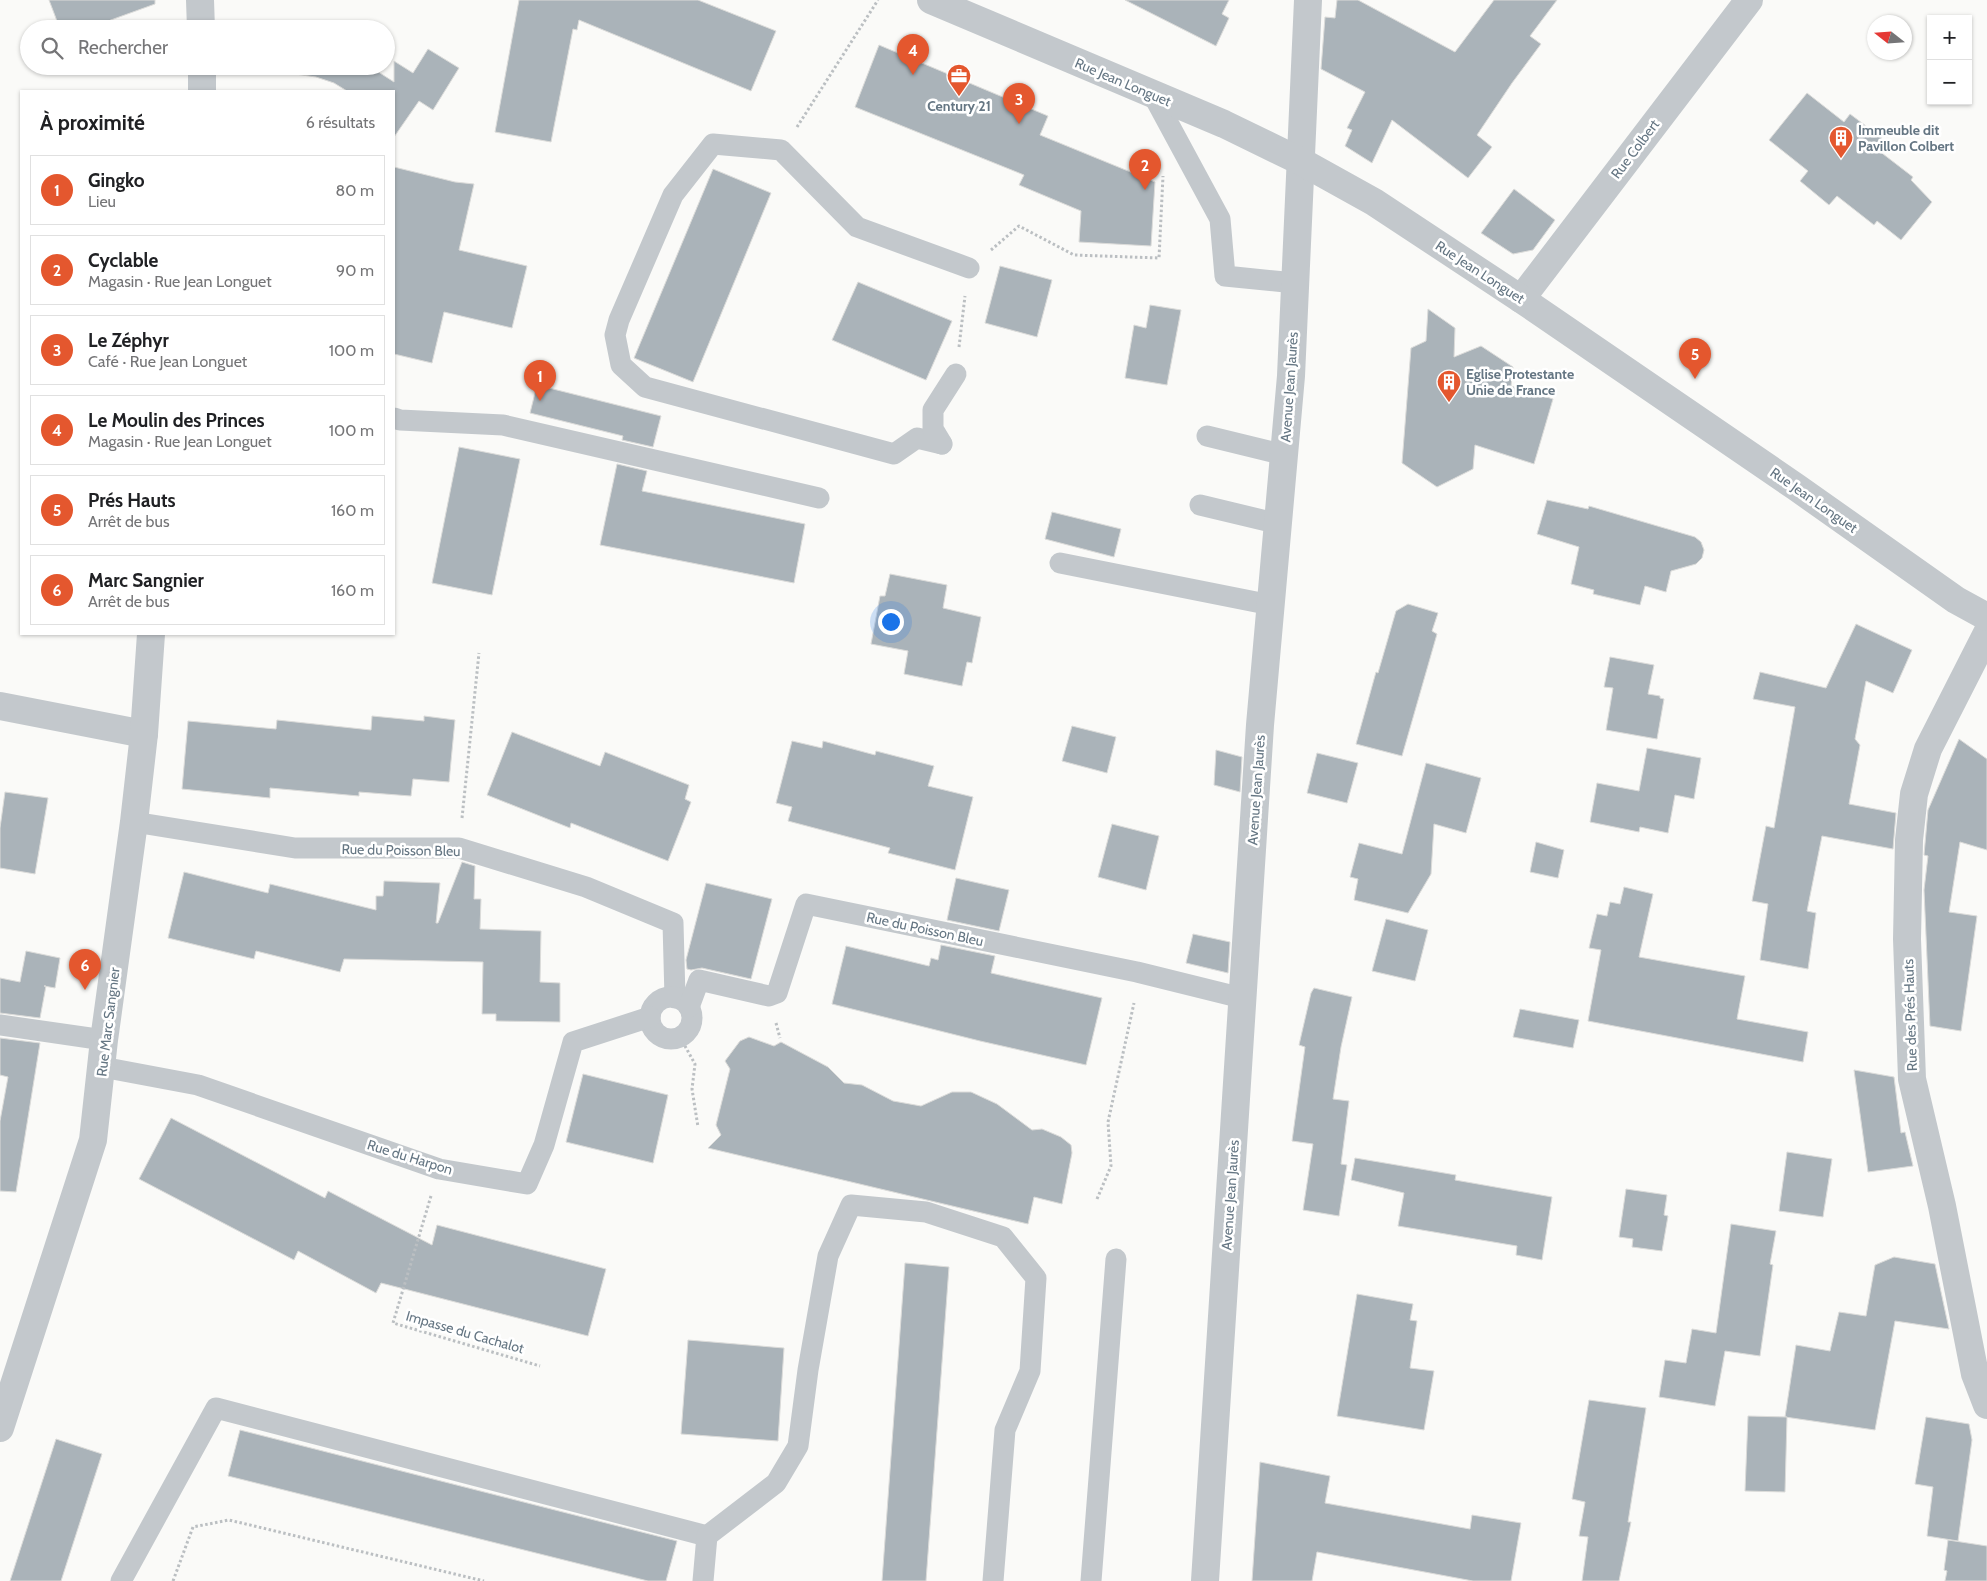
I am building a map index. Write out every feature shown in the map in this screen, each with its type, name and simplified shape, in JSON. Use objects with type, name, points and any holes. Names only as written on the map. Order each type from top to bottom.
[{"type":"street","points":[[200,0],[201,20]]},
{"type":"street","name":"Rue Jean Longuet","points":[[931,0],[1224,124],[1302,162],[1374,202],[1521,299],[1788,481],[1956,600],[1987,617]]},
{"type":"street","name":"Avenue Jean Jaurès","points":[[1205,1581],[1260,725],[1285,455],[1302,162],[1308,0]]},
{"type":"street","name":"Rue Colbert","points":[[1521,299],[1749,0]]},
{"type":"street","points":[[202,75],[202,90]]},
{"type":"street","name":"Rue des Prés Hauts","points":[[1987,633],[1928,749],[1914,794],[1909,840],[1907,939],[1912,1079],[1942,1206],[1976,1374],[1987,1405]]},
{"type":"street","name":"Rue Marc Sangnier","points":[[0,1428],[93,1140],[144,734],[150,635]]},
{"type":"street","points":[[0,706],[144,734]]},
{"type":"lane","points":[[1153,95],[1220,219],[1225,276],[1295,283]]},
{"type":"lane","points":[[956,374],[934,410],[933,429],[942,444],[917,438],[894,454],[645,387],[622,364],[615,335],[619,320],[673,195],[713,144],[781,150],[857,227],[969,268]]},
{"type":"lane","points":[[395,418],[503,425],[818,498]]},
{"type":"lane","points":[[1207,436],[1285,455]]},
{"type":"lane","points":[[1200,505],[1278,524]]},
{"type":"lane","points":[[1060,563],[1271,605]]},
{"type":"lane","name":"Rue du Poisson Bleu","points":[[134,822],[295,848],[459,848],[586,887],[673,923],[682,1002]]},
{"type":"lane","name":"Rue du Poisson Bleu","points":[[682,1002],[699,980],[769,996],[777,993],[806,904],[1137,972],[1242,998]]},
{"type":"lane","points":[[666,998],[682,1002],[692,1016],[687,1032],[680,1037],[671,1039],[658,1034],[650,1017],[653,1008],[658,1002],[666,998]]},
{"type":"lane","name":"Rue du Harpon","points":[[0,1026],[103,1053],[439,1169],[527,1184],[544,1145],[572,1042],[650,1017]]},
{"type":"lane","points":[[703,1581],[707,1536],[776,1483],[798,1446],[808,1370],[828,1256],[851,1205],[926,1212],[1003,1237],[1036,1278],[1030,1371],[1006,1430],[993,1581]]},
{"type":"lane","points":[[1091,1581],[1116,1259]]},
{"type":"lane","points":[[121,1581],[216,1408],[707,1536]]},
{"type":"path","points":[[781,150],[878,0]]},
{"type":"path","points":[[956,374],[969,268],[1019,226],[1074,255],[1159,258],[1163,167],[1186,156]]},
{"type":"path","points":[[459,848],[480,653]]},
{"type":"path","points":[[1097,1199],[1111,1166],[1108,1122],[1134,1006],[1137,972]]},
{"type":"path","points":[[680,1037],[695,1064],[692,1089],[698,1128]]},
{"type":"path","name":"Impasse du Cachalot","points":[[439,1169],[394,1323],[540,1366]]},
{"type":"path","points":[[173,1581],[193,1527],[229,1520],[484,1581]]},
{"type":"building","points":[[49,0],[155,0],[155,4],[111,20],[57,20]]},
{"type":"building","points":[[519,0],[698,0],[776,31],[751,91],[579,20],[577,30],[573,29],[551,142],[495,132]]},
{"type":"building","points":[[1125,0],[1229,0],[1222,14],[1229,18],[1216,46]]},
{"type":"building","points":[[1337,0],[1358,0],[1455,52],[1494,0],[1557,0],[1530,36],[1541,44],[1477,135],[1492,147],[1468,178],[1392,120],[1372,163],[1345,146],[1352,130],[1347,128],[1365,92],[1321,69],[1325,17],[1335,18]]},
{"type":"building","points":[[879,45],[1048,116],[1040,135],[1155,182],[1151,246],[1079,242],[1081,211],[1019,185],[1024,175],[855,107]]},
{"type":"building","points":[[428,49],[459,68],[433,110],[419,101],[395,136],[395,90],[345,90],[334,83],[302,75],[383,75],[394,82],[395,62],[413,73]]},
{"type":"building","name":"Immeuble dit Pavillon Colbert","points":[[1807,93],[1844,122],[1850,114],[1882,138],[1874,147],[1913,177],[1911,180],[1932,202],[1901,240],[1877,221],[1874,225],[1837,196],[1829,205],[1800,181],[1808,171],[1769,140]]},
{"type":"building","points":[[395,167],[455,182],[474,184],[459,250],[527,266],[512,328],[444,312],[432,363],[395,354]]},
{"type":"building","points":[[713,169],[771,193],[693,382],[634,358]]},
{"type":"building","points":[[1514,189],[1555,220],[1533,250],[1513,254],[1481,233]]},
{"type":"building","points":[[1000,266],[1052,280],[1037,337],[985,323]]},
{"type":"building","points":[[858,282],[952,321],[926,380],[832,340]]},
{"type":"building","points":[[1150,305],[1181,310],[1167,385],[1125,378],[1134,325],[1146,328]]},
{"type":"building","name":"Eglise Protestante Unie de France","points":[[1428,309],[1455,328],[1454,357],[1481,346],[1513,367],[1511,386],[1553,399],[1534,464],[1475,445],[1473,469],[1437,487],[1402,463],[1411,348],[1426,341]]},
{"type":"building","points":[[537,385],[661,416],[653,447],[622,440],[623,436],[530,413]]},
{"type":"building","points":[[459,447],[520,459],[492,595],[432,583]]},
{"type":"building","points":[[617,464],[647,471],[642,491],[805,524],[794,583],[600,545]]},
{"type":"building","points":[[1547,500],[1588,509],[1589,506],[1695,537],[1701,542],[1704,550],[1702,558],[1696,564],[1671,571],[1666,592],[1645,586],[1640,605],[1593,594],[1594,590],[1571,584],[1579,547],[1537,534]]},
{"type":"building","points":[[1052,512],[1121,529],[1114,557],[1045,539]]},
{"type":"building","points":[[890,574],[947,585],[943,608],[981,617],[972,663],[967,662],[962,686],[904,674],[908,651],[871,644],[880,596],[885,596]]},
{"type":"building","points":[[1408,604],[1438,613],[1432,631],[1437,634],[1402,756],[1356,744],[1376,672],[1378,673],[1396,611]]},
{"type":"building","points":[[1856,624],[1912,650],[1893,693],[1866,681],[1855,739],[1860,745],[1849,804],[1896,813],[1893,849],[1822,836],[1807,911],[1816,913],[1808,969],[1760,960],[1768,904],[1752,901],[1766,826],[1774,828],[1795,707],[1753,699],[1760,672],[1826,688]]},
{"type":"building","points":[[1610,657],[1654,665],[1648,694],[1660,696],[1660,698],[1664,699],[1657,739],[1606,730],[1613,688],[1604,687]]},
{"type":"building","points":[[372,716],[424,721],[424,716],[455,720],[449,782],[413,779],[411,796],[359,792],[359,796],[270,788],[270,798],[182,789],[188,721],[276,729],[277,720],[371,730]]},
{"type":"building","points":[[1072,726],[1116,737],[1107,773],[1062,761]]},
{"type":"building","points":[[512,732],[600,766],[605,752],[689,785],[685,799],[691,802],[668,861],[571,823],[570,828],[487,795]]},
{"type":"building","points":[[1959,739],[1987,759],[1987,850],[1960,842],[1949,912],[1977,916],[1961,1031],[1930,1026],[1924,890],[1928,856],[1924,855],[1928,810]]},
{"type":"building","points":[[792,741],[822,748],[823,741],[875,755],[876,751],[934,766],[928,786],[973,797],[955,870],[888,853],[890,848],[788,821],[792,807],[776,803]]},
{"type":"building","points":[[1647,748],[1701,758],[1694,799],[1675,795],[1668,833],[1640,827],[1639,832],[1590,822],[1597,783],[1639,791]]},
{"type":"building","points":[[1216,750],[1242,757],[1240,792],[1214,785]]},
{"type":"building","points":[[1317,753],[1358,763],[1347,803],[1307,793]]},
{"type":"building","points":[[1426,763],[1481,778],[1466,833],[1434,824],[1431,874],[1408,913],[1354,900],[1358,879],[1350,877],[1359,843],[1402,854]]},
{"type":"building","points":[[5,792],[48,798],[35,874],[0,868],[0,828]]},
{"type":"building","points":[[1112,824],[1159,836],[1146,890],[1098,877]]},
{"type":"building","points":[[1536,842],[1564,850],[1558,878],[1530,872]]},
{"type":"building","points":[[462,862],[475,866],[474,899],[481,899],[480,929],[541,931],[540,982],[560,983],[560,1022],[496,1021],[496,1014],[482,1014],[483,962],[344,959],[340,972],[256,951],[254,959],[168,938],[184,872],[268,893],[270,884],[376,910],[376,896],[383,896],[384,881],[440,883],[436,923],[438,923]]},
{"type":"building","points":[[956,878],[1009,890],[999,931],[947,920]]},
{"type":"building","points":[[706,883],[772,899],[751,979],[702,968],[687,969],[686,960]]},
{"type":"building","points":[[1624,887],[1653,894],[1639,957],[1745,976],[1737,1019],[1808,1032],[1803,1062],[1588,1021],[1601,950],[1589,948],[1597,914],[1607,916],[1610,902],[1620,904]]},
{"type":"building","points":[[1386,919],[1428,930],[1415,981],[1372,971]]},
{"type":"building","points":[[1193,934],[1230,942],[1228,973],[1186,963]]},
{"type":"building","points":[[941,945],[995,956],[991,973],[1102,998],[1086,1065],[832,1004],[846,946],[929,966],[931,958],[938,960]]},
{"type":"building","points":[[26,951],[60,958],[55,988],[46,986],[40,1018],[0,1013],[0,978],[20,982]]},
{"type":"building","points":[[1314,988],[1352,997],[1341,1047],[1333,1099],[1349,1101],[1341,1164],[1347,1165],[1339,1216],[1303,1210],[1313,1144],[1292,1141],[1305,1047],[1299,1045],[1311,993]]},
{"type":"building","points":[[1520,1009],[1579,1020],[1573,1048],[1513,1037]]},
{"type":"building","points":[[749,1037],[774,1046],[781,1042],[828,1067],[844,1083],[862,1085],[893,1101],[921,1106],[952,1092],[971,1092],[997,1104],[1032,1130],[1042,1129],[1061,1137],[1071,1145],[1072,1153],[1062,1204],[1034,1197],[1028,1224],[708,1148],[721,1135],[716,1125],[730,1069],[725,1061],[740,1041]]},
{"type":"building","points":[[0,1038],[40,1043],[16,1192],[0,1191],[0,1121],[8,1077],[0,1075]]},
{"type":"building","points":[[1854,1070],[1894,1077],[1901,1133],[1905,1132],[1913,1166],[1868,1172]]},
{"type":"building","points":[[583,1074],[668,1095],[653,1163],[566,1142]]},
{"type":"building","points":[[171,1118],[325,1198],[328,1191],[432,1245],[437,1225],[606,1269],[588,1336],[381,1283],[376,1293],[298,1251],[294,1260],[139,1179]]},
{"type":"building","points":[[1787,1152],[1832,1159],[1823,1217],[1779,1211]]},
{"type":"building","points":[[1355,1158],[1456,1175],[1455,1180],[1552,1197],[1542,1260],[1516,1255],[1517,1246],[1398,1226],[1404,1193],[1351,1180]]},
{"type":"building","points":[[1626,1189],[1667,1195],[1664,1215],[1668,1216],[1662,1251],[1632,1247],[1633,1239],[1619,1237]]},
{"type":"building","points":[[1731,1224],[1776,1231],[1770,1264],[1773,1265],[1760,1356],[1725,1351],[1715,1406],[1659,1397],[1665,1360],[1686,1363],[1692,1329],[1716,1333]]},
{"type":"building","points":[[1894,1257],[1935,1264],[1949,1329],[1895,1321],[1875,1430],[1785,1417],[1796,1345],[1830,1351],[1839,1312],[1866,1316],[1875,1265]]},
{"type":"building","points":[[905,1263],[949,1267],[926,1581],[882,1581]]},
{"type":"building","points":[[1357,1294],[1413,1304],[1410,1320],[1417,1321],[1410,1368],[1434,1371],[1424,1430],[1337,1416]]},
{"type":"building","points":[[688,1340],[784,1348],[778,1441],[681,1434]]},
{"type":"building","points":[[1589,1400],[1646,1408],[1628,1522],[1631,1522],[1619,1581],[1582,1581],[1588,1537],[1579,1536],[1585,1502],[1572,1499]]},
{"type":"building","points":[[1748,1416],[1787,1417],[1785,1492],[1745,1491]]},
{"type":"building","points":[[1926,1417],[1969,1424],[1972,1440],[1958,1541],[1927,1536],[1933,1487],[1915,1484]]},
{"type":"building","points":[[240,1430],[677,1541],[666,1581],[648,1581],[228,1476]]},
{"type":"building","points":[[56,1439],[102,1454],[61,1581],[10,1581]]},
{"type":"building","points":[[1260,1462],[1330,1476],[1325,1503],[1470,1529],[1472,1515],[1521,1523],[1511,1581],[1473,1581],[1317,1552],[1312,1581],[1252,1581]]},
{"type":"building","points":[[1948,1540],[1987,1546],[1987,1581],[1945,1581],[1947,1571],[1944,1570]]},
{"type":"place","name":"Le Moulin des Princes","points":[[913,75]]},
{"type":"place","name":"Century 21","points":[[959,97]]},
{"type":"place","name":"Le Zéphyr","points":[[1019,124]]},
{"type":"place","name":"Immeuble dit Pavillon Colbert","points":[[1841,159]]},
{"type":"place","name":"Cyclable","points":[[1145,190]]},
{"type":"place","name":"Prés Hauts","points":[[1695,379]]},
{"type":"place","name":"Gingko","points":[[540,401]]},
{"type":"place","name":"Eglise Protestante Unie de France","points":[[1449,403]]},
{"type":"place","name":"Marc Sangnier","points":[[85,990]]}]
